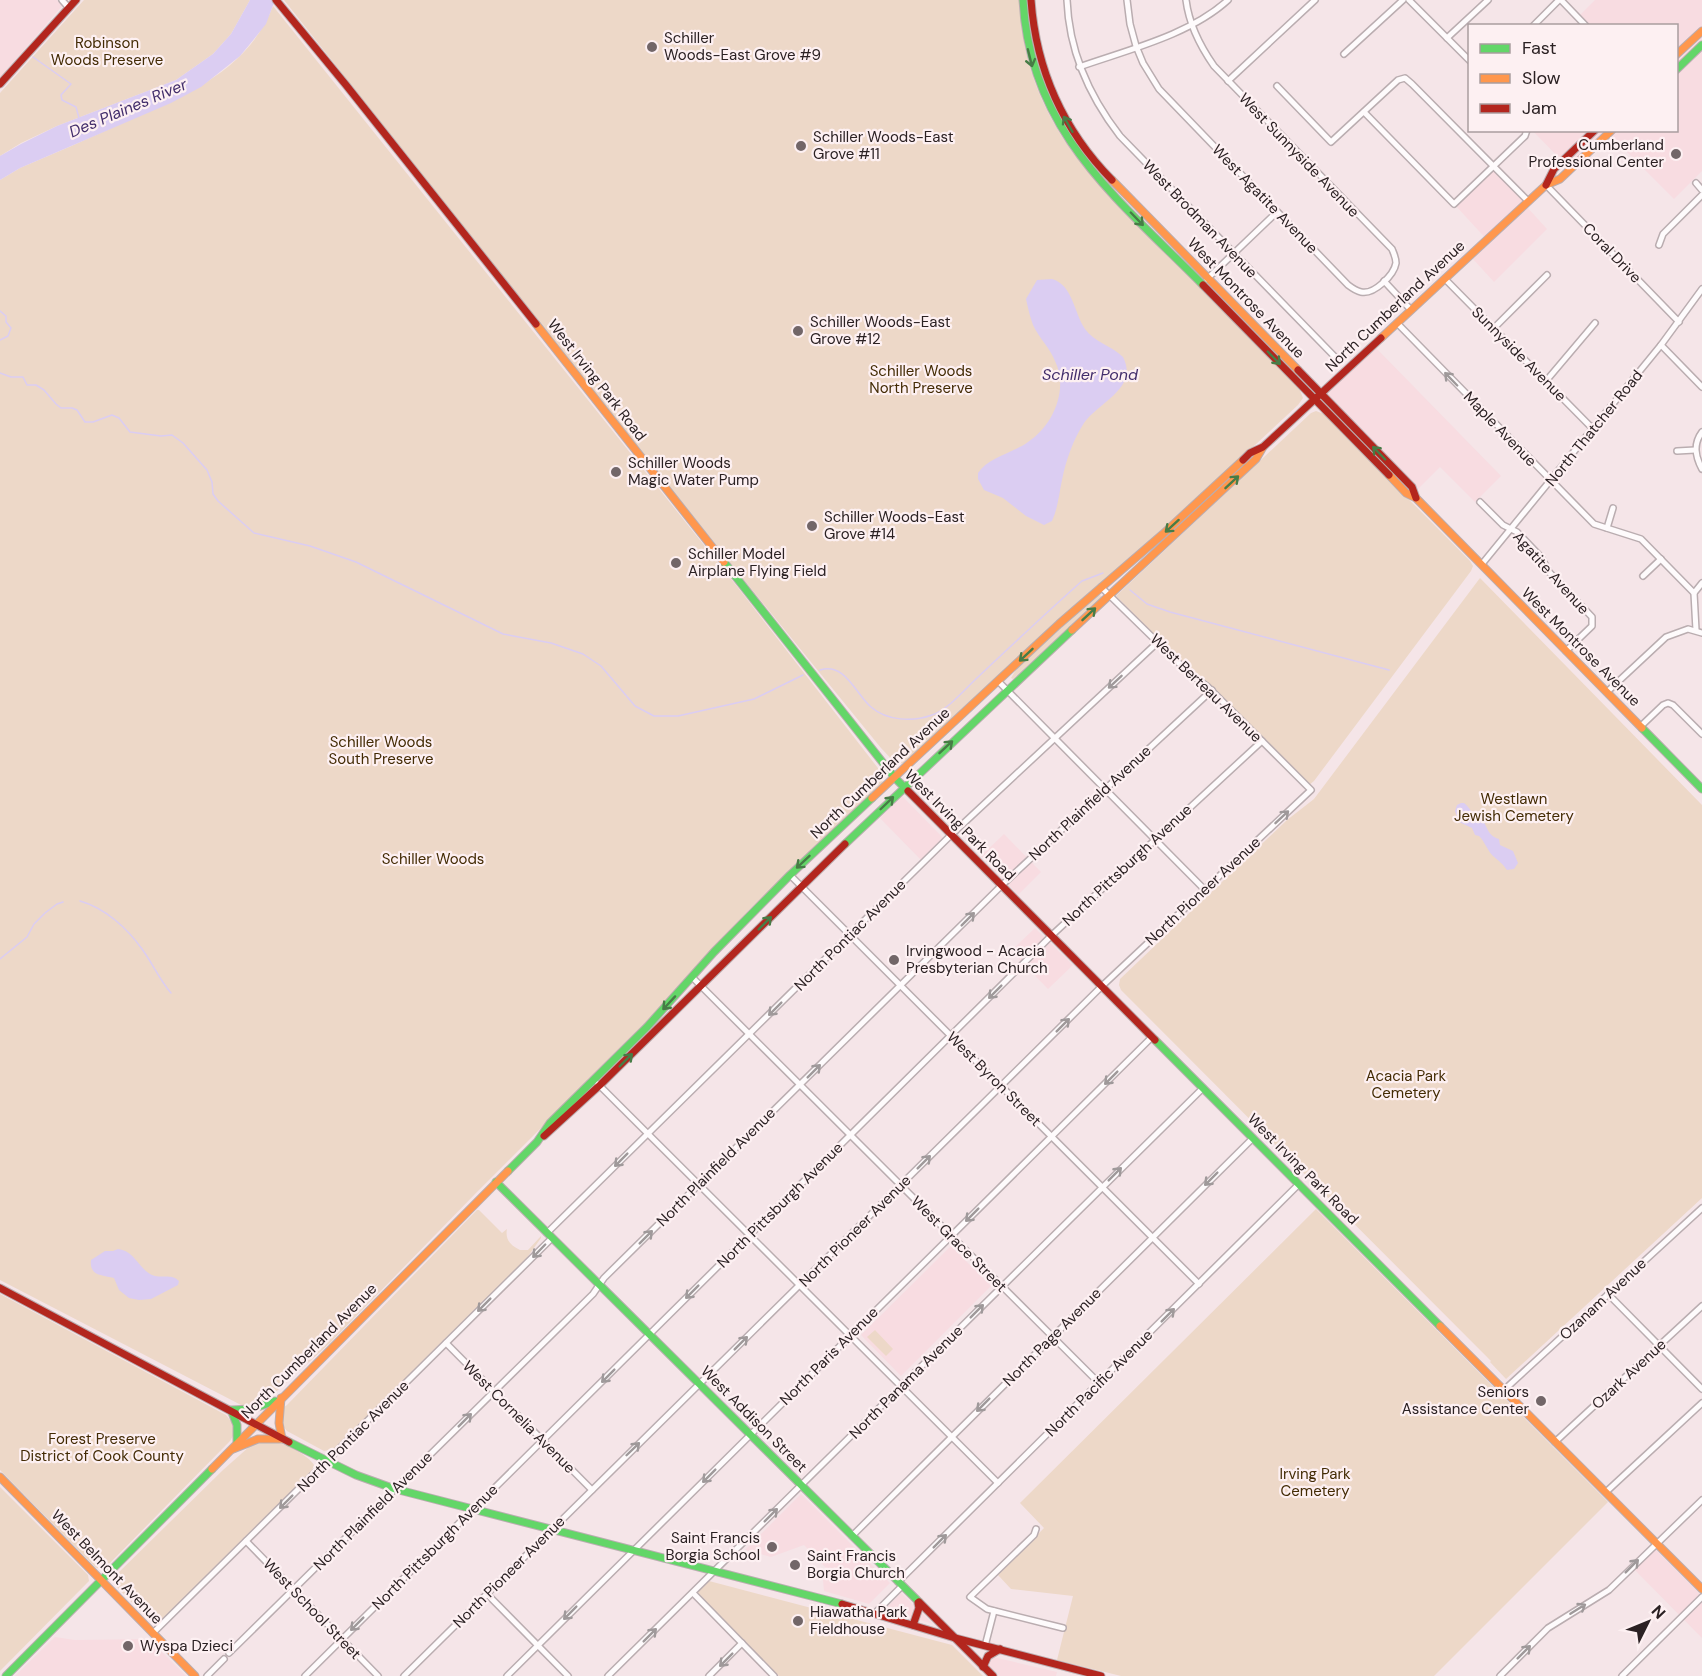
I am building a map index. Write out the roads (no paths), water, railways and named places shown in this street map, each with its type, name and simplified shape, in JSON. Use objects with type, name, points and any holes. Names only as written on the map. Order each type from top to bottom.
[{"type":"main road","points":[[0,84],[76,0]]},
{"type":"main road","name":"West Montrose Avenue","points":[[1023,0],[1028,50],[1042,92],[1064,135],[1096,177],[1406,493],[1416,498],[1702,789]]},
{"type":"main road","name":"West Montrose Avenue","points":[[1031,0],[1035,36],[1047,82],[1072,132],[1103,171],[1412,487],[1416,498]]},
{"type":"main road","name":"West Irving Park Road","points":[[279,3],[895,778],[1702,1588]]},
{"type":"main road","points":[[1678,54],[1702,31]]},
{"type":"main road","points":[[1678,69],[1702,45]]},
{"type":"main road","name":"North Cumberland Avenue","points":[[1546,185],[1554,169],[1593,132]]},
{"type":"main road","name":"North Cumberland Avenue","points":[[6,1676],[496,1182],[701,987],[801,886],[1007,690],[1256,459],[1263,447],[1528,201],[1546,185],[1560,178],[1610,132]]},
{"type":"main road","name":"North Cumberland Avenue","points":[[537,1142],[550,1123],[647,1027],[714,952],[790,875],[1101,587],[1163,534],[1250,453],[1263,447]]},
{"type":"main road","name":"West Addison Street","points":[[496,1182],[993,1676]]},
{"type":"main road","points":[[0,1288],[282,1439],[356,1475],[396,1489],[875,1613],[955,1638],[1101,1676]]},
{"type":"main road","points":[[231,1410],[252,1409],[281,1398],[279,1423],[282,1439]]},
{"type":"main road","points":[[231,1410],[237,1425],[237,1443]]},
{"type":"main road","points":[[230,1450],[258,1440],[282,1439]]},
{"type":"main road","name":"West Belmont Avenue","points":[[0,1477],[195,1676]]},
{"type":"main road","points":[[913,1624],[919,1608],[917,1601]]},
{"type":"main road","points":[[984,1667],[988,1656],[1000,1649]]},
{"type":"street","points":[[62,0],[69,8]]},
{"type":"street","name":"West Brodman Avenue","points":[[1067,0],[1070,28],[1079,67],[1098,106],[1120,136],[1337,359]]},
{"type":"street","name":"West Agatite Avenue","points":[[1127,0],[1136,46],[1151,77],[1169,101],[1355,290],[1366,292],[1384,281]]},
{"type":"street","name":"West Sunnyside Avenue","points":[[1186,0],[1192,26],[1208,58],[1392,249],[1396,264],[1384,281]]},
{"type":"street","points":[[1079,67],[1192,26],[1228,0]]},
{"type":"street","points":[[1228,81],[1315,0]]},
{"type":"street","points":[[1344,54],[1403,0]]},
{"type":"street","points":[[1409,0],[1468,59]]},
{"type":"street","points":[[1447,38],[1488,0]]},
{"type":"street","points":[[1535,24],[1560,0],[1584,24]]},
{"type":"street","points":[[1277,86],[1331,142],[1398,80],[1405,78],[1528,201]]},
{"type":"street","points":[[1364,112],[1454,204],[1494,167],[1526,132]]},
{"type":"street","points":[[1696,183],[1702,190]]},
{"type":"street","name":"Coral Drive","points":[[1546,185],[1679,322]]},
{"type":"street","points":[[1659,245],[1663,234],[1702,195]]},
{"type":"street","points":[[1201,284],[1277,212]]},
{"type":"street","points":[[1494,328],[1547,275]]},
{"type":"street","name":"Sunnyside Avenue","points":[[1445,279],[1593,429]]},
{"type":"street","points":[[1384,281],[1411,310]]},
{"type":"street","name":"North Thatcher Road","points":[[1482,564],[1661,345],[1702,289]]},
{"type":"street","name":"Maple Avenue","points":[[1397,323],[1594,524],[1641,539],[1694,593]]},
{"type":"street","points":[[1546,381],[1595,323]]},
{"type":"street","points":[[1661,345],[1702,387]]},
{"type":"street","points":[[1702,432],[1697,439],[1695,450],[1702,469]]},
{"type":"street","points":[[1677,451],[1695,450]]},
{"type":"street","name":"Agatite Avenue","points":[[1480,502],[1503,525],[1517,532],[1538,554],[1549,572],[1591,615],[1593,622],[1590,628],[1566,651]]},
{"type":"street","points":[[1607,528],[1613,508]]},
{"type":"street","points":[[1643,576],[1661,559]]},
{"type":"street","points":[[1607,693],[1666,638],[1682,631],[1699,631],[1694,593],[1702,583]]},
{"type":"street","name":"West Berteau Avenue","points":[[1101,587],[1190,673],[1212,690],[1311,790]]},
{"type":"street","name":"North Pontiac Avenue","points":[[153,1634],[446,1343],[648,1133],[951,835],[1158,642]]},
{"type":"street","points":[[998,681],[1205,890]]},
{"type":"street","name":"North Plainfield Avenue","points":[[229,1653],[593,1294],[599,1285],[699,1184],[1001,886],[1212,690]]},
{"type":"street","points":[[1641,726],[1668,703],[1673,705],[1702,734]]},
{"type":"street","name":"North Pittsburgh Avenue","points":[[305,1676],[1051,936],[1262,741]]},
{"type":"street","name":"North Pioneer Avenue","points":[[404,1676],[1102,986],[1311,790]]},
{"type":"street","name":"West Byron Street","points":[[790,875],[1199,1284]]},
{"type":"street","name":"West Grace Street","points":[[693,978],[1099,1383]]},
{"type":"street","name":"North Paris Avenue","points":[[507,1676],[1152,1037]]},
{"type":"street","points":[[594,1079],[998,1483]]},
{"type":"street","name":"North Panama Avenue","points":[[609,1676],[1203,1088]]},
{"type":"street","name":"North Page Avenue","points":[[852,1536],[1253,1138]]},
{"type":"street","name":"North Pacific Avenue","points":[[875,1613],[998,1483],[1299,1184]]},
{"type":"street","name":"Ozanam Avenue","points":[[1504,1390],[1702,1208]]},
{"type":"street","points":[[1608,1294],[1702,1389]]},
{"type":"street","name":"Ozark Avenue","points":[[1555,1442],[1702,1306]]},
{"type":"street","name":"West Cornelia Avenue","points":[[446,1343],[592,1490]]},
{"type":"street","points":[[1606,1492],[1702,1403]]},
{"type":"street","points":[[1500,1676],[1548,1628],[1609,1590],[1656,1542],[1702,1500]]},
{"type":"street","points":[[1036,1529],[1034,1534],[970,1597],[994,1611],[1063,1628]]},
{"type":"street","name":"West School Street","points":[[246,1541],[378,1676]]},
{"type":"street","points":[[693,1593],[774,1676]]},
{"type":"street","points":[[487,1594],[568,1676]]},
{"type":"street","points":[[1622,1676],[1702,1597]]},
{"type":"street","points":[[985,1646],[994,1611]]},
{"type":"street","points":[[709,1676],[742,1643]]},
{"type":"street","points":[[207,1676],[224,1659]]},
{"type":"water","name":"Des Plaines River","points":[[250,0],[275,0],[266,24],[240,56],[201,87],[171,103],[20,168],[0,180],[0,156],[57,126],[176,80],[213,54],[231,34]]},
{"type":"water","name":"Schiller Pond","points":[[1052,279],[1059,282],[1069,293],[1085,329],[1123,357],[1127,368],[1122,386],[1091,415],[1076,436],[1070,450],[1054,516],[1052,521],[1044,525],[1026,516],[1003,498],[984,490],[978,479],[978,473],[994,459],[1022,446],[1037,435],[1045,427],[1056,406],[1059,395],[1059,372],[1053,356],[1033,325],[1026,299],[1037,280]]},
{"type":"water","points":[[1461,803],[1480,817],[1489,832],[1499,839],[1500,845],[1513,851],[1518,863],[1514,869],[1507,870],[1491,854],[1479,836],[1475,835],[1472,828],[1459,822],[1455,811],[1457,805]]},
{"type":"water","points":[[118,1249],[133,1256],[152,1275],[173,1277],[179,1281],[178,1285],[151,1299],[129,1298],[119,1290],[114,1278],[97,1274],[91,1265],[91,1260],[105,1251]]},
{"type":"waterway","name":"Des Plaines River","points":[[33,57],[71,84],[61,95],[62,100],[76,107],[79,118]]},
{"type":"waterway","points":[[0,311],[6,316],[6,322],[11,328],[8,336],[0,340]]},
{"type":"waterway","points":[[0,373],[11,377],[23,377],[27,385],[36,385],[44,390],[61,408],[77,410],[85,422],[93,422],[112,415],[119,418],[130,432],[172,435],[183,443],[207,470],[212,482],[213,494],[218,501],[254,533],[310,546],[356,562],[503,634],[551,643],[583,654],[601,666],[635,706],[654,716],[678,716],[754,699],[803,675]]},
{"type":"waterway","points":[[820,670],[836,670],[843,674],[877,712],[900,719],[917,719],[932,715],[957,698],[1082,581],[1103,573]]},
{"type":"waterway","points":[[1130,590],[1147,604],[1170,612],[1389,670]]},
{"type":"waterway","points":[[80,901],[98,908],[130,934],[171,993]]},
{"type":"waterway","points":[[0,959],[27,937],[34,924],[45,913],[63,902]]},
{"type":"place","name":"Schiller Woods-East Grove #9","points":[[652,47]]},
{"type":"place","name":"Schiller Woods-East Grove #11","points":[[801,146]]},
{"type":"place","name":"Cumberland Professional Center","points":[[1676,154]]},
{"type":"place","name":"Schiller Woods-East Grove #12","points":[[798,331]]},
{"type":"place","name":"Schiller Woods Magic Water Pump","points":[[616,472]]},
{"type":"place","name":"Schiller Woods-East Grove #14","points":[[812,526]]},
{"type":"place","name":"Schiller Model Airplane Flying Field","points":[[676,563]]},
{"type":"place","name":"Irvingwood - Acacia Presbyterian Church","points":[[894,960]]},
{"type":"place","name":"Seniors Assistance Center","points":[[1541,1401]]},
{"type":"place","name":"Saint Francis Borgia School","points":[[772,1547]]},
{"type":"place","name":"Saint Francis Borgia Church","points":[[795,1565]]},
{"type":"place","name":"Hiawatha Park Fieldhouse","points":[[798,1621]]},
{"type":"place","name":"Wyspa Dzieci","points":[[128,1646]]},
{"type":"park label","name":"Robinson Woods Preserve","points":[[107,52]]},
{"type":"park label","name":"Schiller Woods North Preserve","points":[[921,380]]},
{"type":"park label","name":"Schiller Woods South Preserve","points":[[381,750]]},
{"type":"park label","name":"Westlawn Jewish Cemetery","points":[[1514,808]]},
{"type":"park label","name":"Schiller Woods","points":[[433,859]]},
{"type":"park label","name":"Acacia Park Cemetery","points":[[1406,1084]]},
{"type":"park label","name":"Forest Preserve District of Cook County","points":[[102,1448]]},
{"type":"park label","name":"Irving Park Cemetery","points":[[1315,1482]]}]
